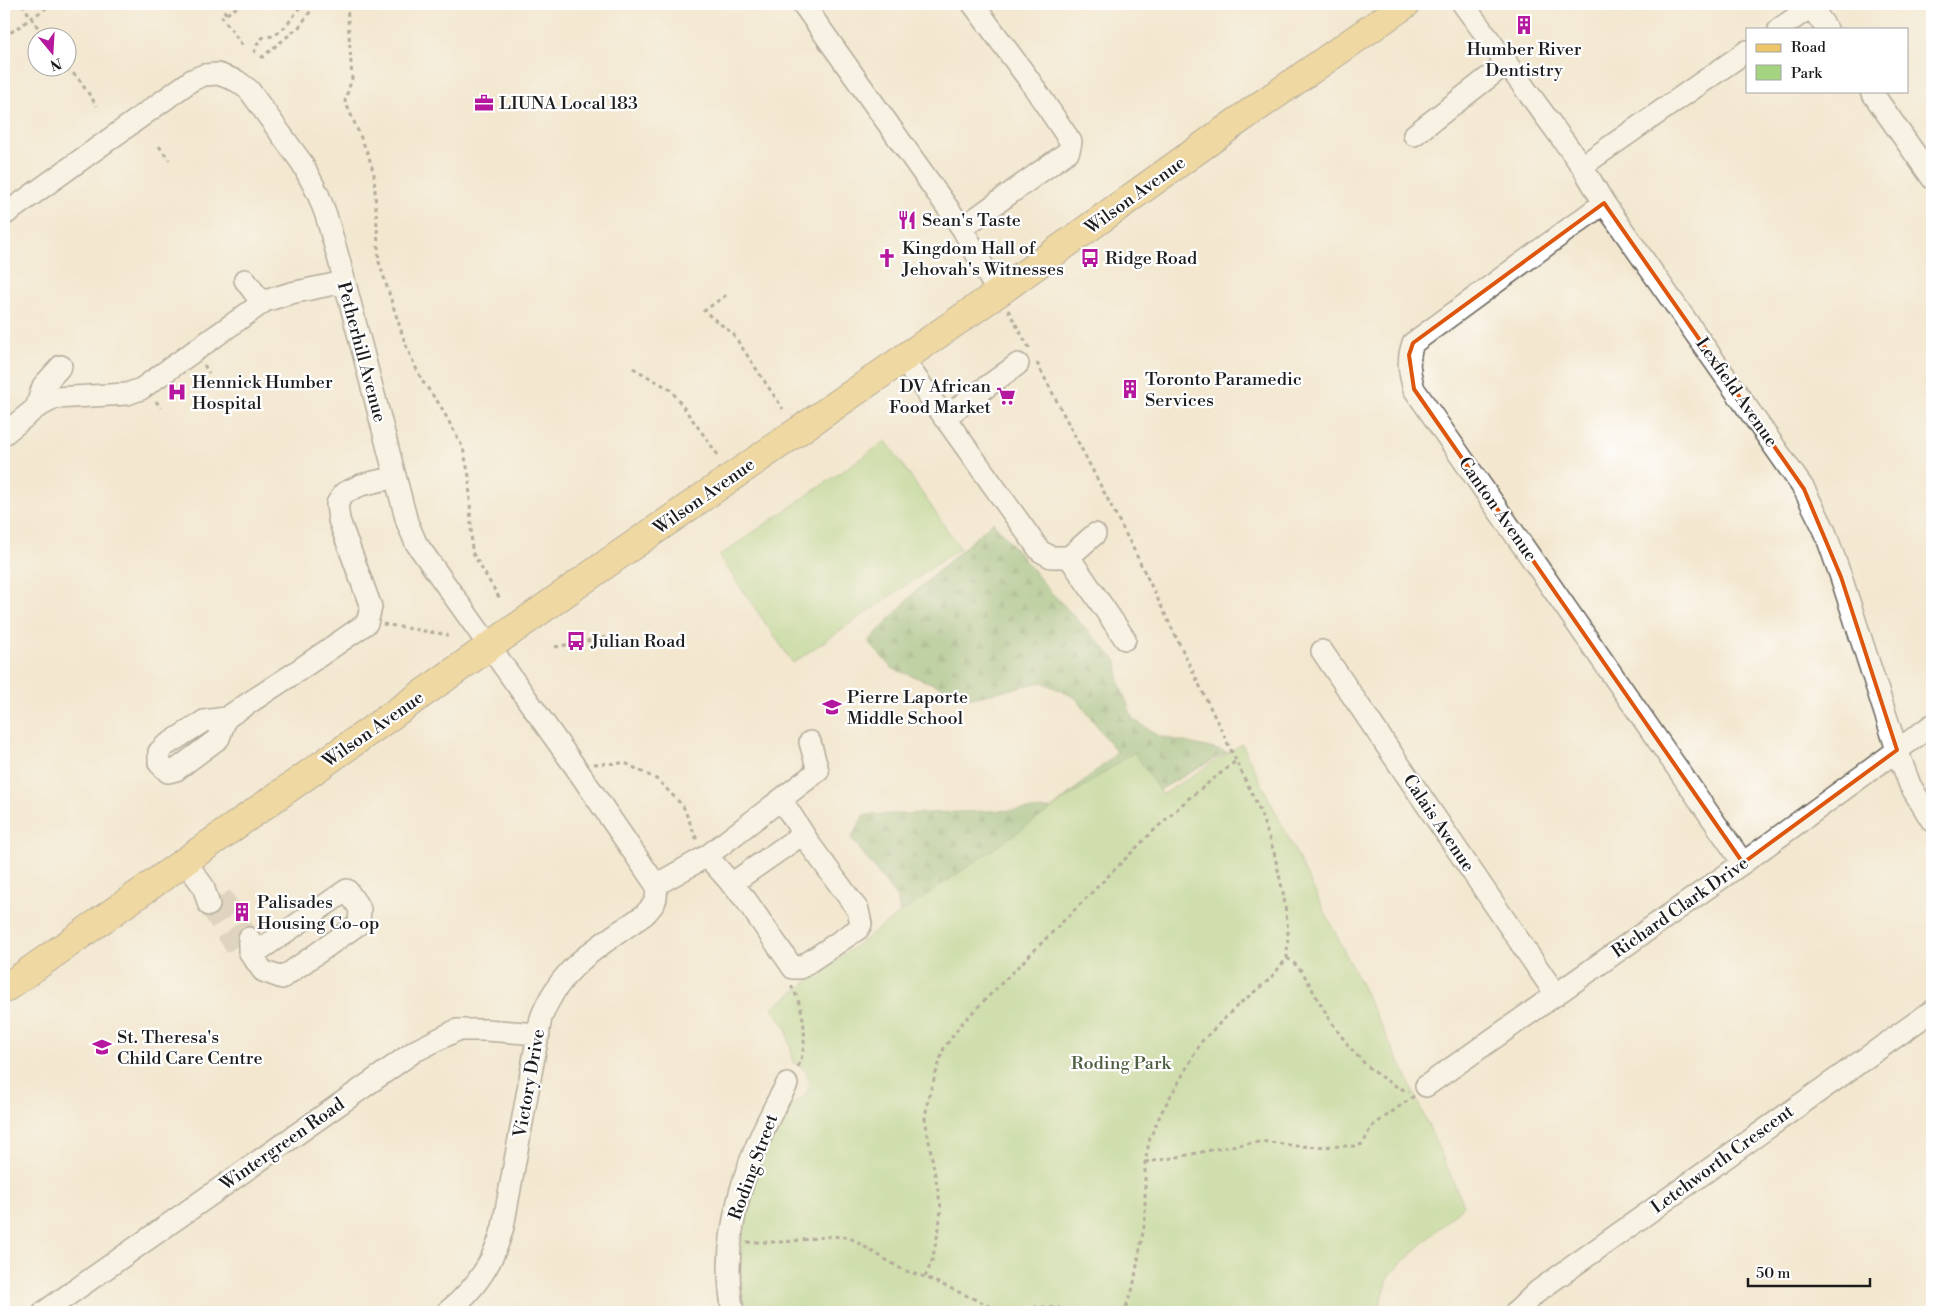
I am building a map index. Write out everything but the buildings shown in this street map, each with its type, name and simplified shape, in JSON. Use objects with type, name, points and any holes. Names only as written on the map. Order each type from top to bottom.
[{"type":"main road","name":"Wilson Avenue","points":[[4,989],[489,647],[998,293],[1232,125],[1406,4]]},
{"type":"street","points":[[803,4],[962,228],[998,293]]},
{"type":"street","points":[[962,228],[1069,150],[1071,142],[1027,77],[973,4]]},
{"type":"street","name":"Lexfield Avenue","points":[[1463,4],[1582,166],[1604,203],[1804,489],[1824,529],[1910,785],[1932,821]]},
{"type":"street","points":[[1780,28],[1813,5],[1826,28]]},
{"type":"street","points":[[1582,166],[1746,52]]},
{"type":"street","points":[[1414,135],[1507,63]]},
{"type":"street","name":"Petherhill Avenue","points":[[4,215],[179,87],[204,75],[218,74],[236,80],[249,90],[302,163],[326,214],[407,522],[416,543],[489,647]]},
{"type":"street","points":[[1872,92],[1932,178]]},
{"type":"street","name":"Canton Avenue","points":[[1604,203],[1413,343],[1409,355],[1409,370],[1414,389],[1743,863]]},
{"type":"street","points":[[241,282],[258,306]]},
{"type":"street","points":[[4,434],[36,408],[55,398],[127,394],[141,389],[258,306],[291,293],[344,282]]},
{"type":"street","points":[[902,358],[1040,551],[1051,557],[1069,557],[1095,534]]},
{"type":"street","points":[[944,418],[1028,358]]},
{"type":"street","points":[[36,408],[43,386],[61,366]]},
{"type":"street","points":[[226,718],[367,623],[371,607],[339,520],[337,504],[344,493],[361,485],[395,477]]},
{"type":"street","points":[[1069,557],[1125,639]]},
{"type":"street","points":[[489,647],[576,768],[656,885],[781,799],[818,771],[810,742]]},
{"type":"street","name":"Calais Avenue","points":[[1322,651],[1556,995]]},
{"type":"street","name":"Richard Clark Drive","points":[[1426,1086],[1743,863],[1932,725]]},
{"type":"street","points":[[704,852],[746,900],[793,968],[800,968],[858,929],[861,924],[858,910],[803,834],[781,799]]},
{"type":"street","points":[[731,884],[803,834]]},
{"type":"street","points":[[185,861],[211,896]]},
{"type":"street","name":"Victory Drive","points":[[447,1312],[468,1292],[486,1268],[497,1249],[503,1228],[541,1018],[548,1001],[564,976],[597,947],[644,915],[657,897],[656,885]]},
{"type":"street","points":[[347,890],[360,909],[359,924],[282,978],[263,970],[247,948],[347,890]]},
{"type":"street","name":"Letchworth Crescent","points":[[1516,1312],[1538,1291],[1932,1011]]},
{"type":"street","name":"Wintergreen Road","points":[[44,1312],[415,1051],[457,1030],[539,1034]]},
{"type":"street","name":"Roding Street","points":[[733,1312],[729,1278],[729,1242],[736,1206],[751,1161],[774,1108],[787,1084]]},
{"type":"path","points":[[22,4],[38,28]]},
{"type":"path","points":[[4,38],[52,4]]},
{"type":"path","points":[[219,4],[227,15]]},
{"type":"path","points":[[242,4],[222,17],[242,45]]},
{"type":"path","points":[[254,53],[259,40],[262,37],[271,36],[279,32],[302,4]]},
{"type":"path","points":[[261,58],[299,27],[316,4]]},
{"type":"path","points":[[347,4],[352,78],[345,101],[368,154],[374,174],[379,262],[405,343],[414,364],[423,382],[440,405],[462,448],[469,476],[472,552],[500,599]]},
{"type":"path","points":[[78,78],[97,106]]},
{"type":"path","points":[[159,146],[169,160]]},
{"type":"path","points":[[998,293],[1028,358],[1129,540],[1267,826],[1284,897],[1288,931],[1288,958],[1270,980],[1237,1006],[1202,1041],[1161,1113],[1150,1138],[1145,1162],[1145,1221],[1133,1288],[1124,1312]]},
{"type":"path","points":[[726,295],[704,312],[733,334],[783,409]]},
{"type":"path","points":[[633,368],[671,390],[718,455]]},
{"type":"path","points":[[391,626],[448,635]]},
{"type":"path","points":[[555,647],[616,635]]},
{"type":"path","points":[[925,1277],[932,1261],[941,1208],[925,1119],[928,1098],[944,1048],[963,1022],[1149,834],[1188,798],[1236,761]]},
{"type":"path","points":[[576,768],[599,763],[625,763],[658,780],[683,806],[704,852]]},
{"type":"path","points":[[1145,1162],[1188,1156],[1227,1146],[1274,1141],[1300,1146],[1354,1146],[1363,1144],[1371,1127],[1405,1104],[1416,1094],[1403,1089],[1373,1071],[1356,1055],[1329,1018],[1301,969],[1288,958]]},
{"type":"path","points":[[787,979],[798,995],[802,1008],[804,1031],[801,1062],[787,1084]]},
{"type":"path","points":[[729,1242],[785,1242],[834,1236],[850,1238],[903,1270],[925,1277],[990,1306],[1002,1310],[1019,1311],[1036,1307],[1056,1307],[1072,1312]]},
{"type":"highlighted area","points":[[1604,203],[1804,489],[1841,577],[1897,750],[1743,863],[1414,389],[1409,355],[1413,343]]},
{"type":"green space","points":[[886,441],[960,548],[793,663],[719,556]]},
{"type":"green space","points":[[993,522],[1051,592],[1117,661],[1119,682],[1133,719],[1159,736],[1227,752],[1154,793],[900,917],[898,899],[851,838],[864,815],[1052,809],[1117,753],[1076,698],[1042,682],[972,698],[893,669],[868,642],[917,590]]},
{"type":"green space","name":"Roding Park","points":[[1242,744],[1407,1078],[1464,1205],[1388,1276],[1386,1287],[1376,1312],[744,1312],[741,1285],[742,1238],[751,1194],[768,1149],[785,1114],[791,1106],[805,1096],[809,1085],[807,1074],[794,1063],[786,1027],[772,1008],[889,921],[1134,752],[1162,795]]},
{"type":"tunnel","points":[[221,896],[249,938]]},
{"type":"tunnel","points":[[209,905],[236,947]]},
{"type":"place","name":"Humber River Dentistry","points":[[1524,25]]},
{"type":"place","name":"LIUNA Local 183","points":[[484,103]]},
{"type":"place","name":"Sean's Taste","points":[[907,220]]},
{"type":"place","name":"Kingdom Hall of Jehovah's Witnesses","points":[[887,258]]},
{"type":"place","name":"Ridge Road","points":[[1090,258]]},
{"type":"place","name":"Toronto Paramedic Services","points":[[1130,389]]},
{"type":"place","name":"Hennick Humber Hospital","points":[[177,392]]},
{"type":"place","name":"DV African Food Market","points":[[1006,396]]},
{"type":"place","name":"Julian Road","points":[[576,641]]},
{"type":"place","name":"Pierre Laporte Middle School","points":[[832,707]]},
{"type":"place","name":"Palisades Housing Co-op","points":[[242,912]]},
{"type":"place","name":"St. Theresa's Child Care Centre","points":[[102,1047]]}]
